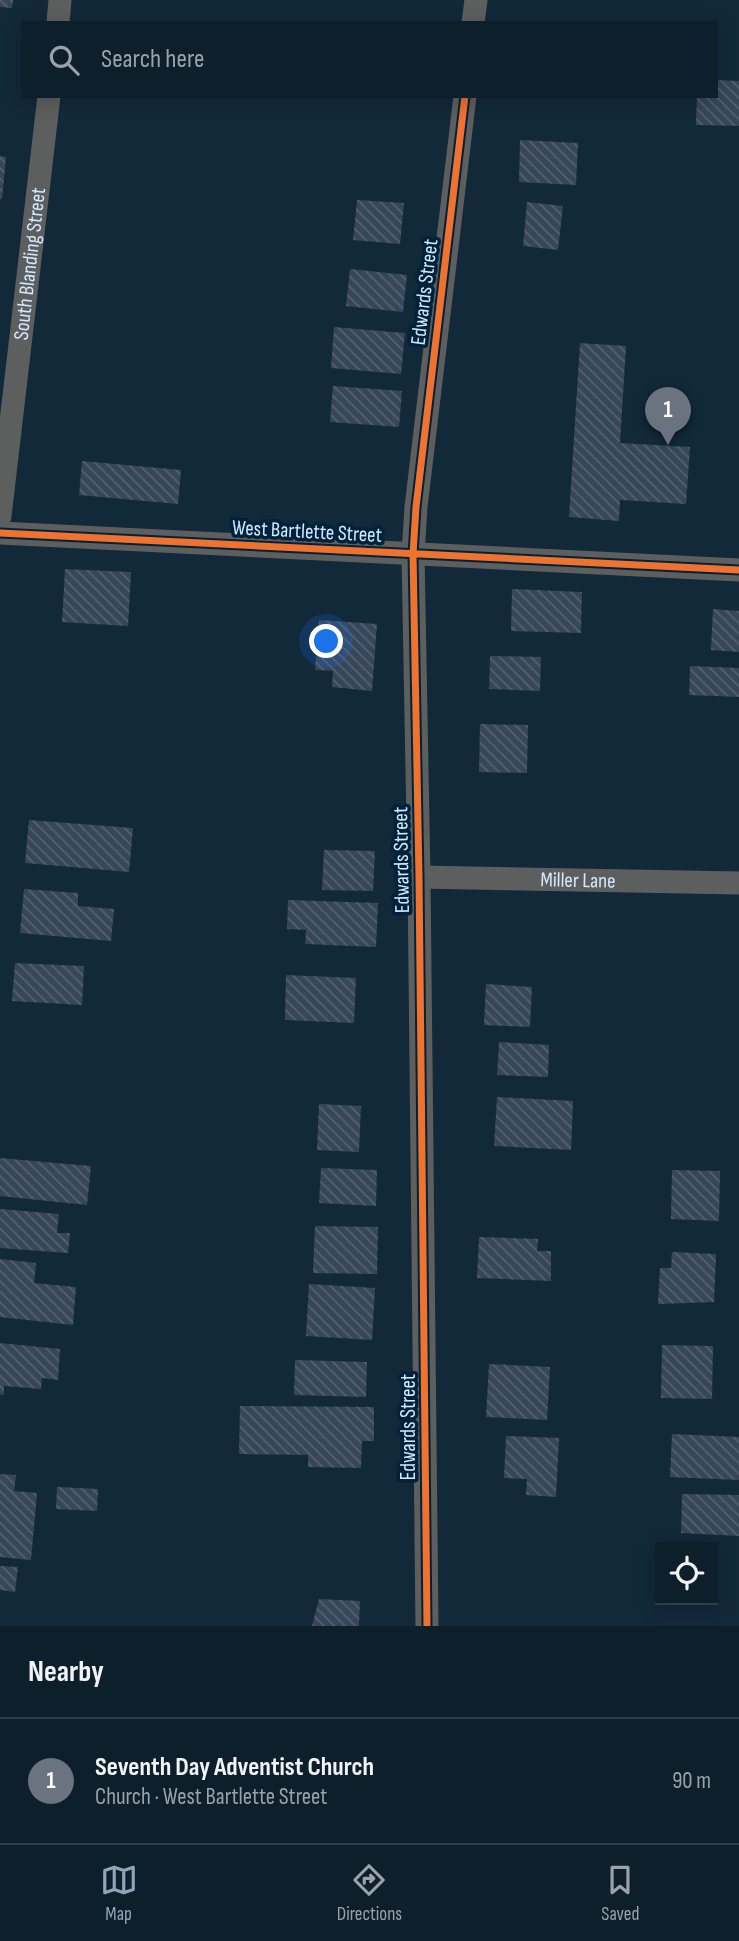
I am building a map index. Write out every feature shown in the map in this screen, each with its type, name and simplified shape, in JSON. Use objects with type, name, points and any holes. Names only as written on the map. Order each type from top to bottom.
[{"type":"street","points":[[58,21],[60,0]]},
{"type":"street","points":[[473,21],[476,0]]},
{"type":"street","name":"South Blanding Street","points":[[0,516],[49,98]]},
{"type":"street","name":"Edwards Street","points":[[427,1626],[413,554],[416,507],[465,98]]},
{"type":"street","name":"West Bartlette Street","points":[[0,533],[739,570]]},
{"type":"street","name":"Miller Lane","points":[[419,877],[739,883]]},
{"type":"building","points":[[0,0],[13,0],[12,8],[0,7]]},
{"type":"building","points":[[718,80],[739,81],[739,126],[696,125],[697,98],[718,98]]},
{"type":"building","points":[[520,140],[578,143],[576,185],[519,182]]},
{"type":"building","points":[[0,156],[6,157],[2,199],[0,199]]},
{"type":"building","points":[[357,200],[404,203],[400,244],[353,240]]},
{"type":"building","points":[[527,202],[563,206],[558,250],[523,246]]},
{"type":"building","points":[[350,269],[407,275],[403,312],[346,306]]},
{"type":"building","points":[[334,327],[405,333],[401,374],[331,368]]},
{"type":"building","points":[[580,343],[626,346],[620,443],[690,447],[686,504],[620,500],[619,521],[569,517]]},
{"type":"building","points":[[333,386],[402,391],[399,427],[330,422]]},
{"type":"building","points":[[82,461],[181,470],[178,504],[79,495]]},
{"type":"building","points":[[65,569],[131,572],[128,626],[62,622]]},
{"type":"building","points":[[512,589],[582,592],[581,633],[511,631]]},
{"type":"building","points":[[713,609],[739,611],[739,652],[711,650]]},
{"type":"building","points":[[319,620],[377,624],[372,691],[332,687],[333,671],[315,670]]},
{"type":"building","points":[[490,656],[541,657],[540,691],[489,689]]},
{"type":"building","points":[[690,666],[739,668],[739,697],[689,695]]},
{"type":"building","points":[[480,724],[528,725],[527,773],[479,772]]},
{"type":"building","points":[[29,820],[133,828],[129,872],[25,863]]},
{"type":"building","points":[[324,850],[375,851],[373,891],[322,890]]},
{"type":"building","points":[[24,889],[78,893],[78,906],[114,909],[111,941],[20,933]]},
{"type":"building","points":[[288,900],[378,903],[376,947],[305,944],[306,930],[287,929]]},
{"type":"building","points":[[15,963],[84,966],[82,1005],[12,1001]]},
{"type":"building","points":[[286,975],[356,978],[354,1023],[285,1020]]},
{"type":"building","points":[[486,984],[532,987],[530,1027],[484,1025]]},
{"type":"building","points":[[499,1042],[549,1045],[548,1077],[497,1075]]},
{"type":"building","points":[[497,1097],[573,1101],[571,1150],[494,1146]]},
{"type":"building","points":[[319,1104],[361,1106],[359,1152],[317,1150]]},
{"type":"building","points":[[0,1158],[91,1166],[87,1205],[0,1196]]},
{"type":"building","points":[[321,1168],[377,1170],[376,1206],[319,1203]]},
{"type":"building","points":[[672,1170],[720,1171],[719,1221],[671,1219]]},
{"type":"building","points":[[0,1209],[59,1214],[57,1233],[70,1233],[68,1253],[0,1248]]},
{"type":"building","points":[[315,1226],[378,1227],[377,1274],[313,1273]]},
{"type":"building","points":[[479,1237],[538,1239],[537,1251],[551,1251],[551,1281],[477,1278]]},
{"type":"building","points":[[672,1252],[716,1254],[714,1302],[658,1304],[660,1268],[671,1268]]},
{"type":"building","points":[[0,1259],[36,1263],[34,1283],[76,1287],[73,1325],[0,1317]]},
{"type":"building","points":[[309,1284],[375,1288],[372,1340],[306,1336]]},
{"type":"building","points":[[0,1343],[60,1349],[58,1380],[42,1378],[41,1389],[4,1386],[4,1395],[0,1394]]},
{"type":"building","points":[[662,1345],[713,1346],[712,1399],[661,1398]]},
{"type":"building","points":[[295,1360],[367,1362],[366,1397],[294,1395]]},
{"type":"building","points":[[489,1364],[550,1367],[547,1420],[486,1417]]},
{"type":"building","points":[[240,1406],[374,1407],[374,1441],[362,1441],[361,1468],[308,1467],[308,1455],[239,1454]]},
{"type":"building","points":[[672,1434],[739,1437],[739,1480],[670,1477]]},
{"type":"building","points":[[506,1436],[559,1438],[556,1497],[526,1495],[527,1479],[504,1478]]},
{"type":"building","points":[[0,1474],[16,1475],[14,1491],[37,1493],[31,1560],[0,1557]]},
{"type":"building","points":[[57,1487],[98,1489],[97,1511],[56,1509]]},
{"type":"building","points":[[682,1494],[739,1495],[739,1536],[681,1533]]},
{"type":"building","points":[[0,1566],[18,1567],[15,1592],[0,1590]]},
{"type":"building","points":[[319,1599],[360,1601],[359,1626],[312,1626]]},
{"type":"cycle path","points":[[427,1626],[413,554],[416,507],[465,98]]},
{"type":"cycle path","points":[[0,533],[739,570]]},
{"type":"place","name":"Seventh Day Adventist Church","points":[[668,445]]}]
